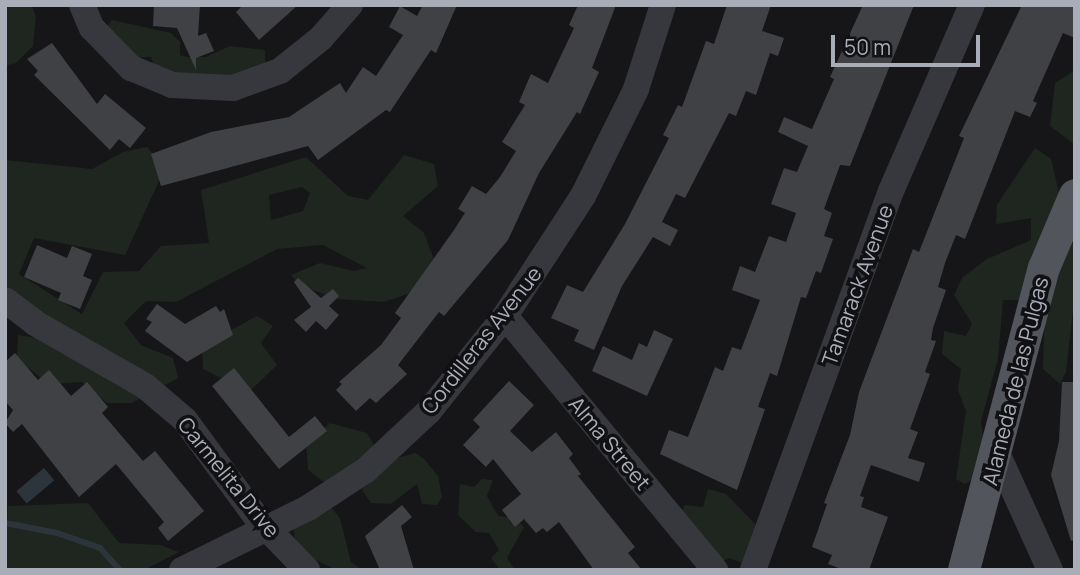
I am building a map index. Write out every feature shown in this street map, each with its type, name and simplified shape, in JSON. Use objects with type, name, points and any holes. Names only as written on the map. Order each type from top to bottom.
[{"type":"main road","name":"Alameda de las Pulgas","points":[[964,570],[998,453],[1044,268],[1075,195]]},
{"type":"street","points":[[82,5],[92,28],[131,68],[172,85],[233,88],[280,71],[321,38],[350,5]]},
{"type":"street","name":"Cordilleras Avenue","points":[[181,570],[308,508],[374,463],[429,411],[505,316],[583,196],[636,89],[663,5]]},
{"type":"street","name":"Tamarack Avenue","points":[[753,570],[891,191],[972,5]]},
{"type":"street","name":"Carmelita Drive","points":[[5,300],[34,323],[145,386],[185,420],[268,528],[307,570]]},
{"type":"street","name":"Alma Street","points":[[505,316],[715,570]]},
{"type":"street","points":[[998,453],[1051,570]]},
{"type":"shaded area","points":[[5,5],[32,5],[36,17],[33,46],[16,63],[5,66]]},
{"type":"shaded area","points":[[112,20],[171,33],[180,42],[180,55],[187,57],[206,57],[230,46],[265,50],[265,69],[233,83],[156,71],[151,57],[127,58],[104,30]]},
{"type":"shaded area","points":[[1075,70],[1075,145],[1050,126],[1055,83]]},
{"type":"shaded area","points":[[147,147],[165,168],[125,255],[34,238],[19,274],[82,314],[103,272],[139,271],[161,246],[209,243],[201,190],[306,157],[348,196],[368,200],[404,155],[434,164],[438,186],[403,216],[424,233],[440,276],[428,287],[384,302],[337,299],[300,285],[291,275],[320,263],[354,271],[367,268],[323,245],[277,249],[176,302],[146,301],[124,323],[141,345],[173,358],[178,378],[132,403],[107,403],[82,382],[49,384],[17,359],[18,335],[51,340],[46,321],[5,286],[5,160],[92,169],[123,152]],"holes":[[[302,187],[310,193],[303,211],[271,220],[269,195]]]},
{"type":"shaded area","points":[[1035,148],[1051,159],[1060,197],[1075,202],[1075,292],[1066,372],[1060,384],[1043,369],[1045,300],[1003,300],[998,359],[981,421],[984,446],[975,478],[965,484],[956,479],[966,411],[958,390],[961,369],[942,354],[944,331],[966,336],[972,324],[954,295],[962,278],[987,259],[1031,240],[1031,218],[996,224],[997,205]]},
{"type":"shaded area","points":[[257,316],[273,326],[261,343],[277,365],[249,392],[203,369],[202,346]]},
{"type":"shaded area","points":[[330,423],[367,433],[374,445],[397,458],[415,453],[424,459],[438,476],[442,497],[437,505],[422,504],[417,484],[391,504],[371,503],[362,490],[368,475],[324,482],[308,470],[306,443]]},
{"type":"shaded area","points":[[44,468],[54,480],[27,503],[16,491]]},
{"type":"shaded area","points":[[482,479],[493,480],[487,496],[498,516],[514,518],[524,527],[507,558],[515,570],[500,570],[491,558],[499,550],[489,533],[476,532],[458,515],[460,484],[474,487]]},
{"type":"shaded area","points":[[708,489],[726,494],[758,527],[749,566],[730,558],[714,564],[681,512],[685,505],[703,507]]},
{"type":"shaded area","points":[[88,503],[119,543],[160,545],[179,552],[144,570],[5,570],[8,506]]},
{"type":"shaded area","points":[[327,503],[340,518],[351,562],[362,570],[336,570],[310,557],[295,540],[293,525]]},
{"type":"building","points":[[154,5],[200,5],[198,36],[206,33],[214,51],[196,58],[196,70],[177,28],[153,26]]},
{"type":"building","points":[[243,5],[298,5],[259,40],[236,12]]},
{"type":"building","points":[[423,5],[457,5],[436,53],[431,50],[390,112],[386,110],[318,160],[308,146],[161,186],[151,154],[211,132],[289,117],[340,83],[346,93],[363,67],[376,76],[403,35],[389,27],[400,6],[417,16]]},
{"type":"building","points":[[578,5],[616,5],[592,68],[599,72],[580,114],[577,112],[539,173],[508,240],[444,316],[439,312],[398,365],[407,374],[376,403],[370,398],[356,411],[336,390],[342,384],[339,382],[381,345],[401,318],[395,313],[465,213],[458,209],[472,186],[486,194],[500,177],[516,151],[502,142],[525,105],[519,102],[531,74],[548,83],[574,28],[569,25]]},
{"type":"building","points":[[727,5],[771,5],[762,31],[784,38],[778,56],[770,53],[756,95],[746,91],[736,116],[729,113],[685,198],[676,194],[662,222],[678,230],[670,246],[653,237],[622,286],[594,350],[574,341],[579,330],[551,318],[567,285],[583,292],[625,224],[669,138],[663,135],[678,105],[682,107],[706,41],[714,44]]},
{"type":"building","points":[[863,5],[914,5],[850,166],[840,165],[824,209],[832,213],[824,236],[833,239],[821,273],[816,271],[806,298],[801,297],[777,376],[770,373],[758,407],[765,409],[737,490],[660,454],[669,430],[688,437],[715,367],[723,371],[732,347],[741,350],[760,300],[732,290],[740,266],[755,272],[769,236],[786,242],[796,213],[771,204],[784,168],[797,172],[808,146],[778,132],[784,117],[812,129],[834,79],[830,77]]},
{"type":"building","points":[[1022,5],[1075,5],[1075,38],[1063,33],[1033,101],[1037,103],[1030,117],[1015,111],[965,239],[956,235],[945,263],[938,287],[946,290],[933,328],[931,340],[936,341],[925,372],[930,374],[910,429],[918,432],[908,458],[925,463],[919,482],[871,465],[860,496],[864,497],[861,507],[888,517],[869,570],[844,570],[828,564],[832,555],[812,547],[827,504],[824,503],[850,435],[859,392],[913,249],[919,252],[964,138],[959,136]]},
{"type":"building","points":[[52,43],[97,104],[105,94],[146,128],[130,148],[119,139],[110,150],[34,75],[38,71],[27,59]]},
{"type":"building","points":[[37,245],[67,258],[72,246],[92,254],[83,276],[92,280],[80,309],[58,300],[61,293],[24,277]]},
{"type":"building","points":[[298,278],[321,298],[333,289],[339,296],[329,306],[339,315],[326,330],[316,321],[306,332],[294,320],[311,307],[294,282]]},
{"type":"building","points":[[157,304],[185,324],[216,306],[220,312],[224,309],[233,335],[187,362],[145,331],[152,322],[146,319]]},
{"type":"building","points":[[654,330],[673,339],[647,396],[592,371],[603,346],[632,360],[639,343],[647,347]]},
{"type":"building","points":[[15,353],[38,380],[49,370],[71,396],[87,382],[108,407],[102,413],[143,461],[155,451],[204,511],[168,541],[158,528],[164,522],[116,464],[79,497],[22,424],[13,432],[5,423],[13,410],[5,401],[5,362]]},
{"type":"building","points":[[234,368],[289,437],[315,416],[327,431],[279,469],[212,386]]},
{"type":"building","points":[[509,381],[534,405],[510,431],[532,452],[556,432],[573,454],[569,458],[581,474],[578,476],[635,547],[628,553],[642,570],[594,570],[559,522],[547,532],[543,528],[536,533],[524,519],[515,527],[502,510],[521,494],[493,459],[486,467],[463,445],[480,427],[473,420]]},
{"type":"building","points":[[1062,382],[1075,382],[1075,540],[1071,541],[1051,475],[1059,441]]},
{"type":"building","points":[[402,505],[412,517],[401,526],[414,570],[380,570],[365,536]]},
{"type":"waterway","points":[[5,523],[57,533],[100,548],[120,570]]}]
